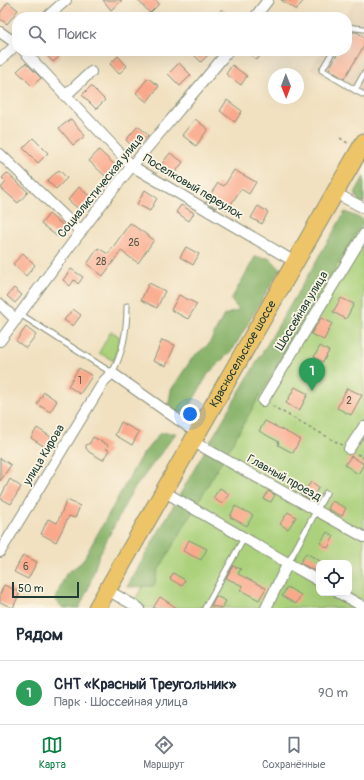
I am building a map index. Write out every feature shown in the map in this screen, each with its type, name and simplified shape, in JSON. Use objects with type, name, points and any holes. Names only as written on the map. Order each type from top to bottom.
[{"type":"highway","name":"Красносельское шоссе","points":[[97,608],[364,142]]},
{"type":"street","points":[[53,12],[66,0]]},
{"type":"street","points":[[258,12],[268,0]]},
{"type":"street","points":[[0,32],[12,40]]},
{"type":"street","points":[[0,60],[12,49]]},
{"type":"street","name":"Поселковый переулок","points":[[29,56],[132,166],[295,262]]},
{"type":"street","name":"Социалистическая улица","points":[[0,341],[132,166],[197,91],[224,56]]},
{"type":"street","points":[[65,96],[90,72]]},
{"type":"street","points":[[1,158],[81,232]]},
{"type":"street","points":[[335,193],[364,208]]},
{"type":"street","name":"Шоссейная улица","points":[[263,401],[364,234]]},
{"type":"street","points":[[0,304],[18,317]]},
{"type":"street","name":"Главный проезд","points":[[112,373],[194,437],[364,537]]},
{"type":"street","name":"улица Кирова","points":[[0,552],[104,381],[112,373]]},
{"type":"street","points":[[349,449],[364,426]]},
{"type":"street","points":[[164,491],[316,579]]},
{"type":"street","points":[[266,608],[288,563]]},
{"type":"street","points":[[107,590],[139,608]]},
{"type":"street","points":[[344,596],[364,607]]},
{"type":"lane","points":[[352,27],[364,29]]},
{"type":"lane","points":[[330,56],[322,70],[364,95]]},
{"type":"lane","points":[[354,90],[364,74]]},
{"type":"lane","points":[[18,317],[112,373],[118,362],[127,323],[127,306]]},
{"type":"lane","points":[[288,563],[326,493]]},
{"type":"lane","points":[[205,608],[244,538]]},
{"type":"path","points":[[263,401],[364,458]]},
{"type":"shaded area","points":[[356,0],[364,0],[364,92],[357,96],[310,69],[319,56],[352,56],[352,12],[348,12]]},
{"type":"green space","points":[[364,177],[364,203],[359,202],[355,193]]},
{"type":"green space","points":[[345,212],[364,220],[158,571],[154,586],[127,587],[211,440]]},
{"type":"green space","points":[[364,219],[364,608],[130,608]]},
{"type":"green space","points":[[255,257],[270,258],[280,269],[233,349],[208,374],[187,411],[180,413],[168,409],[171,390],[193,357],[209,344],[224,315],[239,310],[231,300]]},
{"type":"green space","points":[[111,331],[120,337],[114,361],[99,353]]},
{"type":"green space","points":[[160,433],[176,433],[131,493],[99,555],[88,589],[79,608],[63,608],[55,599],[66,574],[82,562],[140,458]]},
{"type":"building","points":[[103,0],[122,0],[111,10]]},
{"type":"building","points":[[138,0],[156,0],[159,4],[151,12],[149,12]]},
{"type":"building","points":[[281,0],[304,0],[296,10]]},
{"type":"building","points":[[8,2],[18,10],[16,12],[12,12],[12,18],[7,24],[0,19],[0,13]]},
{"type":"building","points":[[352,32],[357,32],[364,37],[364,46],[344,79],[329,69],[336,56],[352,56]]},
{"type":"building","points":[[48,56],[60,56],[53,62]]},
{"type":"building","points":[[118,56],[127,66],[119,74],[110,64]]},
{"type":"building","points":[[195,56],[207,56],[201,62]]},
{"type":"building","points":[[252,56],[260,56],[257,60]]},
{"type":"building","points":[[26,63],[41,78],[32,86],[17,71]]},
{"type":"building","points":[[179,63],[191,75],[180,86],[168,74]]},
{"type":"building","points":[[232,65],[247,76],[241,85],[226,74]]},
{"type":"building","points":[[148,78],[159,86],[147,102],[136,93]]},
{"type":"building","points":[[91,86],[105,100],[96,109],[82,95]]},
{"type":"building","points":[[227,100],[242,111],[235,122],[220,111]]},
{"type":"building","points":[[71,119],[85,136],[73,145],[59,128]]},
{"type":"building","points":[[195,119],[208,129],[196,146],[182,135]]},
{"type":"building","points":[[138,126],[148,135],[135,149],[126,140]]},
{"type":"building","points":[[33,138],[48,153],[38,163],[23,148]]},
{"type":"building","points":[[99,150],[115,165],[105,176],[89,161]]},
{"type":"building","points":[[170,153],[183,162],[174,174],[161,165]]},
{"type":"building","points":[[59,170],[67,178],[56,189],[47,181]]},
{"type":"building","points":[[234,170],[256,182],[249,194],[241,189],[227,210],[218,204],[216,208],[206,201],[218,183],[224,186]]},
{"type":"building","points":[[7,173],[28,192],[18,203],[1,188],[6,182],[2,178]]},
{"type":"building","points":[[79,187],[92,198],[81,211],[68,200]]},
{"type":"building","points":[[145,190],[157,198],[150,211],[137,204]]},
{"type":"building","points":[[181,205],[194,213],[189,221],[176,212]]},
{"type":"building","points":[[258,206],[268,212],[262,224],[251,218]]},
{"type":"building","points":[[49,214],[65,227],[58,237],[41,224]]},
{"type":"building","points":[[130,223],[154,240],[138,263],[121,251],[103,276],[87,264],[98,248],[108,254]]},
{"type":"building","points":[[186,247],[199,254],[193,265],[180,257]]},
{"type":"building","points":[[23,253],[35,265],[26,276],[13,264]]},
{"type":"building","points":[[71,269],[83,277],[78,284],[74,280],[70,286],[63,280]]},
{"type":"building","points":[[149,283],[165,291],[157,308],[141,300]]},
{"type":"building","points":[[14,288],[22,295],[15,303],[7,296]]},
{"type":"building","points":[[179,295],[197,304],[188,319],[171,310]]},
{"type":"building","points":[[341,298],[354,304],[346,319],[333,312]]},
{"type":"building","points":[[73,309],[81,315],[73,326],[64,320]]},
{"type":"building","points":[[321,318],[332,323],[324,340],[311,334]]},
{"type":"building","points":[[26,327],[36,335],[26,348],[16,341]]},
{"type":"building","points":[[162,340],[175,345],[166,366],[153,361]]},
{"type":"building","points":[[320,346],[329,351],[323,362],[314,357]]},
{"type":"building","points":[[79,368],[92,376],[80,394],[68,386]]},
{"type":"building","points":[[295,387],[308,394],[299,411],[286,403]]},
{"type":"building","points":[[347,388],[362,395],[351,415],[337,408]]},
{"type":"building","points":[[44,392],[57,401],[50,412],[37,404]]},
{"type":"building","points":[[265,421],[300,439],[293,453],[278,445],[279,442],[259,431]]},
{"type":"building","points":[[121,422],[139,432],[132,445],[115,435]]},
{"type":"building","points":[[37,428],[51,437],[45,447],[31,438]]},
{"type":"building","points":[[93,437],[108,445],[106,449],[109,450],[103,460],[89,452],[86,448],[86,445],[90,443]]},
{"type":"building","points":[[351,456],[364,464],[358,474],[345,465]]},
{"type":"building","points":[[0,458],[11,465],[0,481]]},
{"type":"building","points":[[10,479],[21,487],[11,504],[0,498]]},
{"type":"building","points":[[311,482],[319,487],[311,500],[302,495]]},
{"type":"building","points":[[220,488],[229,494],[222,504],[213,498]]},
{"type":"building","points":[[268,491],[275,495],[271,502],[264,499]]},
{"type":"building","points":[[67,500],[80,506],[75,518],[69,516],[56,542],[41,534],[48,519],[57,523]]},
{"type":"building","points":[[332,501],[346,508],[342,516],[328,509]]},
{"type":"building","points":[[235,506],[253,515],[247,526],[230,517]]},
{"type":"building","points":[[288,512],[296,517],[288,529],[280,524]]},
{"type":"building","points":[[327,532],[334,536],[328,548],[320,543]]},
{"type":"building","points":[[189,540],[207,549],[201,560],[183,551]]},
{"type":"building","points":[[306,553],[318,560],[316,560],[316,571],[300,563]]},
{"type":"building","points":[[23,555],[37,562],[28,579],[14,572]]},
{"type":"building","points":[[233,566],[241,569],[238,574],[266,588],[259,600],[240,590],[243,586],[226,578]]},
{"type":"building","points":[[173,573],[185,580],[182,586],[170,579]]},
{"type":"building","points":[[4,585],[20,592],[13,608],[0,602],[0,594]]},
{"type":"building","points":[[287,587],[301,595],[296,604],[282,596]]},
{"type":"building","points":[[216,596],[226,601],[222,608],[211,606]]},
{"type":"building","points":[[160,597],[177,608],[153,608]]},
{"type":"place","name":"СНТ «Красный Треугольник»","points":[[312,391]]}]
